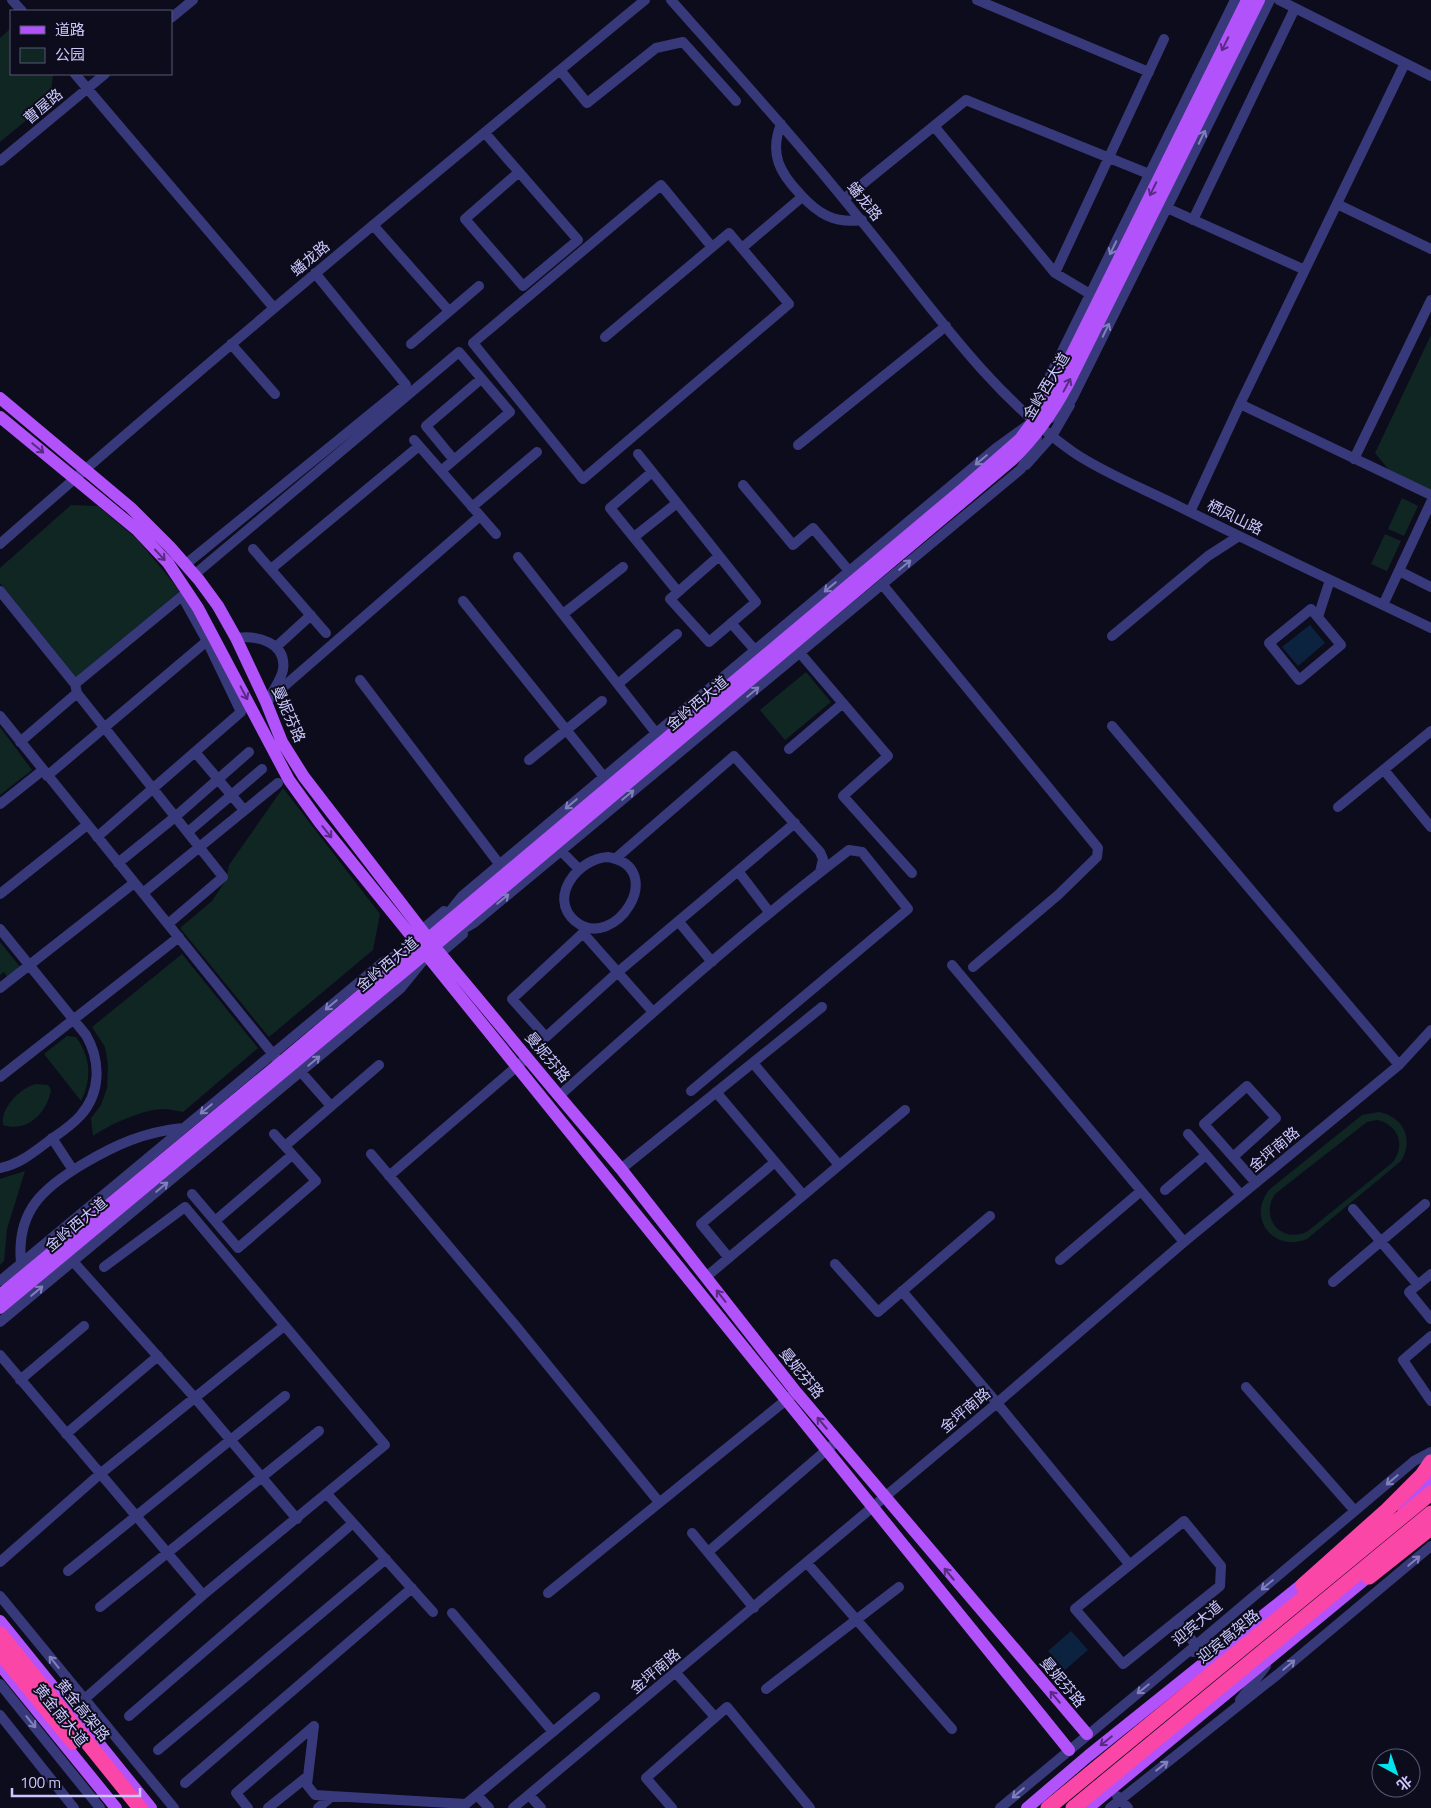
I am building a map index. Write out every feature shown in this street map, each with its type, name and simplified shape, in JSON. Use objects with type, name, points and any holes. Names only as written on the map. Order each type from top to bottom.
[{"type":"highway","points":[[1170,1706],[1387,1510],[1422,1475],[1431,1462]]},
{"type":"highway","name":"迎宾高架路","points":[[1048,1808],[1431,1493]]},
{"type":"highway","points":[[1073,1808],[1431,1513]]},
{"type":"highway","points":[[1183,1717],[1348,1594],[1431,1527]]},
{"type":"highway","name":"黄金高架路","points":[[0,1634],[140,1808]]},
{"type":"highway","name":"黄金高架路","points":[[0,1652],[127,1808]]},
{"type":"main road","name":"金岭西大道","points":[[0,1308],[69,1257],[425,946],[1026,447],[1034,421],[1058,382],[1247,0]]},
{"type":"main road","name":"金岭西大道","points":[[1034,421],[1067,386],[1259,0]]},
{"type":"main road","name":"曼妮芬路","points":[[0,398],[131,508],[186,564],[218,606],[236,638],[266,702],[282,742],[304,777],[425,946],[516,1067],[791,1396],[837,1441],[1087,1734]]},
{"type":"main road","name":"曼妮芬路","points":[[0,417],[136,529],[168,563],[198,608],[289,780],[320,823],[425,946],[527,1058],[621,1169],[706,1277],[827,1450],[1069,1750]]},
{"type":"main road","name":"金岭西大道","points":[[0,1295],[276,1058],[425,946]]},
{"type":"main road","points":[[1027,1808],[1088,1756],[1431,1480]]},
{"type":"main road","points":[[1088,1808],[1431,1527]]},
{"type":"main road","name":"黄金南大道","points":[[0,1622],[151,1808]]},
{"type":"main road","name":"黄金南大道","points":[[0,1665],[116,1808]]},
{"type":"street","points":[[12,0],[21,10]]},
{"type":"street","points":[[172,17],[193,0]]},
{"type":"street","name":"蟠龙路","points":[[0,544],[84,469],[315,273],[644,0]]},
{"type":"street","name":"蟠龙路","points":[[671,0],[782,124],[862,220],[946,326],[1006,396],[1034,421]]},
{"type":"street","points":[[977,0],[1149,72]]},
{"type":"street","points":[[1021,469],[1045,386],[1235,0]]},
{"type":"street","points":[[0,1280],[183,1128],[276,1058],[382,963],[425,946],[474,923],[1038,454],[1052,435],[1072,399],[1270,0]]},
{"type":"street","points":[[1279,0],[1431,76]]},
{"type":"street","points":[[1193,220],[1295,8]]},
{"type":"street","points":[[1055,274],[1164,39]]},
{"type":"street","points":[[560,70],[587,103],[656,48],[683,42],[736,101]]},
{"type":"street","points":[[1190,512],[1240,404],[1405,63]]},
{"type":"street","points":[[76,75],[274,308]]},
{"type":"street","name":"曹屋路","points":[[0,161],[103,75]]},
{"type":"street","points":[[844,199],[966,100],[1149,174]]},
{"type":"street","points":[[782,124],[777,138],[778,161],[788,181],[802,197],[827,217],[844,221],[862,220]]},
{"type":"street","points":[[934,126],[1055,274],[1090,294]]},
{"type":"street","points":[[485,132],[578,240],[523,286],[465,219],[519,172]]},
{"type":"street","points":[[605,337],[729,233],[789,304],[583,479],[473,343],[661,185],[712,247]]},
{"type":"street","points":[[742,248],[802,197]]},
{"type":"street","points":[[1337,204],[1431,249]]},
{"type":"street","points":[[1167,208],[1305,270]]},
{"type":"street","points":[[373,225],[449,311]]},
{"type":"street","points":[[186,564],[406,385],[315,273]]},
{"type":"street","points":[[411,344],[479,286]]},
{"type":"street","points":[[1354,459],[1431,300]]},
{"type":"street","points":[[798,445],[946,326]]},
{"type":"street","points":[[231,344],[276,394]]},
{"type":"street","points":[[194,574],[459,352],[510,412],[441,471]]},
{"type":"street","points":[[454,460],[426,426],[481,378]]},
{"type":"street","points":[[0,1322],[69,1257],[301,1072],[400,989],[425,946],[462,896],[996,448],[1034,421],[1072,399]]},
{"type":"street","points":[[1240,404],[1431,495]]},
{"type":"street","name":"栖凤山路","points":[[1034,421],[1074,452],[1096,465],[1431,628]]},
{"type":"street","points":[[271,569],[416,443],[496,534]]},
{"type":"street","points":[[472,507],[537,452]]},
{"type":"street","points":[[638,454],[756,602],[709,642],[670,599],[719,556]]},
{"type":"street","points":[[652,472],[610,508],[678,592]]},
{"type":"street","points":[[743,485],[793,545],[813,528],[849,571]]},
{"type":"street","points":[[1383,605],[1431,502]]},
{"type":"street","points":[[634,537],[677,503]]},
{"type":"street","points":[[266,702],[480,516]]},
{"type":"street","points":[[1112,636],[1208,556],[1239,536]]},
{"type":"street","points":[[253,549],[326,632]]},
{"type":"street","points":[[518,557],[656,733]]},
{"type":"street","points":[[563,614],[623,567]]},
{"type":"street","points":[[1399,571],[1430,585]]},
{"type":"street","points":[[1318,617],[1330,580]]},
{"type":"street","points":[[882,584],[1098,848],[1097,857],[1058,896],[973,967]]},
{"type":"street","points":[[0,591],[104,727],[224,877],[168,924]]},
{"type":"street","points":[[20,742],[76,689],[182,596],[207,641],[241,712],[97,837]]},
{"type":"street","points":[[463,601],[604,777]]},
{"type":"street","points":[[1311,609],[1318,617],[1341,645],[1299,680],[1269,643],[1311,609]]},
{"type":"street","points":[[276,647],[311,615]]},
{"type":"street","points":[[732,623],[755,650]]},
{"type":"street","points":[[618,684],[677,634]]},
{"type":"street","points":[[236,638],[256,638],[276,647],[283,660],[280,680],[266,702]]},
{"type":"street","points":[[0,804],[45,773],[104,727],[207,641]]},
{"type":"street","points":[[800,653],[888,756],[843,796],[912,873]]},
{"type":"street","points":[[360,680],[500,864]]},
{"type":"street","points":[[529,760],[602,702]]},
{"type":"street","points":[[789,749],[843,703]]},
{"type":"street","points":[[0,716],[276,1058]]},
{"type":"street","points":[[1112,726],[1398,1065]]},
{"type":"street","points":[[1338,807],[1431,731]]},
{"type":"street","points":[[195,752],[244,810]]},
{"type":"street","points":[[118,863],[249,752]]},
{"type":"street","points":[[615,858],[734,756],[820,852],[823,859],[820,872]]},
{"type":"street","points":[[188,832],[262,769]]},
{"type":"street","points":[[1384,770],[1431,827]]},
{"type":"street","points":[[143,894],[278,782]]},
{"type":"street","points":[[653,1012],[618,972],[584,930],[572,918],[564,901],[566,889],[579,869],[597,858],[615,858],[627,866],[634,875],[636,887],[634,899],[627,909],[611,924],[584,930],[512,999],[546,1037],[618,972],[795,823]]},
{"type":"street","points":[[0,894],[87,825]]},
{"type":"street","points":[[559,1096],[653,1012],[820,872],[849,850],[862,852],[908,909],[691,1091]]},
{"type":"street","points":[[561,851],[579,869]]},
{"type":"street","points":[[738,871],[770,913]]},
{"type":"street","points":[[0,988],[134,883]]},
{"type":"street","points":[[679,922],[712,962]]},
{"type":"street","points":[[0,929],[86,1035],[94,1050],[97,1067],[96,1084],[86,1109],[74,1122],[18,1162],[0,1168]]},
{"type":"street","points":[[0,1077],[179,937]]},
{"type":"street","points":[[952,965],[1184,1242]]},
{"type":"street","points":[[621,1169],[822,1006]]},
{"type":"street","name":"金坪南路","points":[[513,1808],[873,1508],[1184,1242],[1398,1065],[1431,1030]]},
{"type":"street","points":[[389,1176],[527,1058]]},
{"type":"street","points":[[753,1063],[839,1165]]},
{"type":"street","points":[[285,1146],[379,1065]]},
{"type":"street","points":[[301,1072],[332,1106]]},
{"type":"street","points":[[1232,1156],[1276,1118],[1248,1086],[1204,1124],[1232,1156],[1256,1183]]},
{"type":"street","points":[[716,1092],[803,1195]]},
{"type":"street","points":[[706,1277],[905,1110]]},
{"type":"street","points":[[21,1263],[21,1234],[32,1207],[50,1186],[101,1153],[127,1140],[155,1132],[183,1128]]},
{"type":"street","points":[[192,1194],[238,1248],[316,1180],[274,1134]]},
{"type":"street","points":[[1188,1134],[1241,1195]]},
{"type":"street","points":[[52,1138],[74,1170]]},
{"type":"street","points":[[215,1221],[292,1154]]},
{"type":"street","points":[[371,1154],[515,1325],[659,1502]]},
{"type":"street","points":[[1165,1190],[1206,1155]]},
{"type":"street","points":[[729,1258],[701,1224],[775,1162]]},
{"type":"street","points":[[1060,1260],[1141,1191]]},
{"type":"street","points":[[1333,1282],[1425,1204]]},
{"type":"street","points":[[72,1710],[203,1595],[385,1445],[185,1206],[104,1267]]},
{"type":"street","points":[[1353,1209],[1418,1285]]},
{"type":"street","points":[[835,1264],[878,1312],[990,1216]]},
{"type":"street","points":[[69,1257],[195,1398],[297,1519]]},
{"type":"street","points":[[1431,1274],[1409,1292],[1431,1319]]},
{"type":"street","points":[[902,1291],[1130,1565]]},
{"type":"street","points":[[20,1380],[84,1326]]},
{"type":"street","points":[[0,1562],[100,1474],[284,1326]]},
{"type":"street","points":[[1431,1336],[1403,1360],[1431,1400]]},
{"type":"street","points":[[0,1356],[203,1595]]},
{"type":"street","points":[[66,1434],[158,1356]]},
{"type":"street","points":[[1246,1386],[1355,1511]]},
{"type":"street","points":[[68,1571],[285,1396]]},
{"type":"street","points":[[548,1593],[791,1396]]},
{"type":"street","points":[[100,1607],[319,1431]]},
{"type":"street","points":[[708,1552],[837,1441]]},
{"type":"street","name":"迎宾大道","points":[[1000,1808],[1431,1446]]},
{"type":"street","name":"迎宾大道","points":[[1414,1461],[1431,1452]]},
{"type":"street","points":[[327,1494],[433,1612]]},
{"type":"street","points":[[1184,1521],[1221,1566],[1220,1586],[1123,1664],[1075,1609],[1130,1565],[1184,1521]]},
{"type":"street","points":[[129,1716],[354,1523]]},
{"type":"street","points":[[692,1533],[754,1608]]},
{"type":"street","points":[[1110,1808],[1228,1714],[1431,1546]]},
{"type":"street","points":[[158,1750],[386,1559]]},
{"type":"street","points":[[807,1563],[952,1729]]},
{"type":"street","points":[[766,1689],[899,1587]]},
{"type":"street","points":[[186,1783],[412,1588]]},
{"type":"street","points":[[0,1596],[174,1808]]},
{"type":"street","points":[[452,1613],[553,1732]]},
{"type":"street","points":[[1176,1621],[1196,1645]]},
{"type":"street","points":[[1183,1656],[1245,1630]]},
{"type":"street","points":[[1228,1714],[1274,1655]]},
{"type":"street","points":[[676,1673],[715,1717]]},
{"type":"street","points":[[1,1688],[100,1808]]},
{"type":"street","points":[[248,1808],[236,1794],[314,1726],[307,1786],[315,1795],[377,1799],[417,1805],[464,1806],[595,1697]]},
{"type":"street","points":[[672,1808],[646,1778],[727,1708],[810,1808]]},
{"type":"street","points":[[0,1715],[74,1808]]},
{"type":"street","points":[[1087,1734],[1088,1756],[1128,1808]]},
{"type":"street","points":[[1069,1750],[1088,1756]]},
{"type":"street","points":[[268,1808],[308,1776]]},
{"type":"street","points":[[477,1795],[489,1808]]},
{"type":"street","points":[[529,1795],[541,1808]]},
{"type":"street","points":[[318,1808],[332,1796]]},
{"type":"street","points":[[366,1808],[377,1799]]},
{"type":"green space","points":[[10,29],[10,75],[53,75],[50,101],[0,142],[0,38]]},
{"type":"green space","points":[[1431,335],[1431,490],[1389,470],[1375,453]]},
{"type":"green space","points":[[1402,498],[1418,506],[1404,536],[1388,529]]},
{"type":"green space","points":[[71,505],[98,506],[138,540],[180,591],[76,677],[0,583],[0,568]]},
{"type":"green space","points":[[1385,534],[1401,541],[1387,571],[1371,564]]},
{"type":"green space","points":[[806,672],[831,702],[785,740],[760,710]]},
{"type":"green space","points":[[0,727],[32,770],[0,795]]},
{"type":"green space","points":[[283,788],[380,914],[373,950],[269,1037],[180,928],[212,901],[226,880],[229,865]]},
{"type":"green space","points":[[0,942],[21,968],[8,978],[4,972],[0,975]]},
{"type":"green space","points":[[182,954],[258,1048],[183,1112],[163,1109],[146,1112],[117,1123],[93,1136],[91,1118],[101,1105],[107,1088],[108,1065],[105,1047],[92,1027]]},
{"type":"green space","points":[[67,1036],[76,1037],[85,1052],[87,1060],[87,1085],[81,1101],[44,1054]]},
{"type":"green space","points":[[36,1084],[48,1085],[51,1090],[49,1098],[40,1113],[28,1124],[12,1127],[3,1125],[3,1118],[8,1105],[25,1089]]},
{"type":"green space","points":[[1379,1112],[1395,1119],[1400,1124],[1404,1130],[1407,1145],[1401,1161],[1307,1239],[1295,1242],[1284,1241],[1274,1237],[1262,1221],[1261,1211],[1263,1200],[1270,1189],[1362,1115]],"holes":[[[1377,1120],[1384,1122],[1398,1136],[1399,1149],[1393,1162],[1308,1231],[1290,1234],[1282,1232],[1276,1227],[1270,1212],[1275,1194],[1367,1122]]]},
{"type":"green space","points":[[25,1171],[7,1229],[4,1261],[0,1265],[0,1179]]},
{"type":"water","points":[[1310,625],[1325,643],[1298,666],[1282,647]]},
{"type":"water","points":[[1071,1631],[1088,1650],[1065,1670],[1048,1651]]}]
